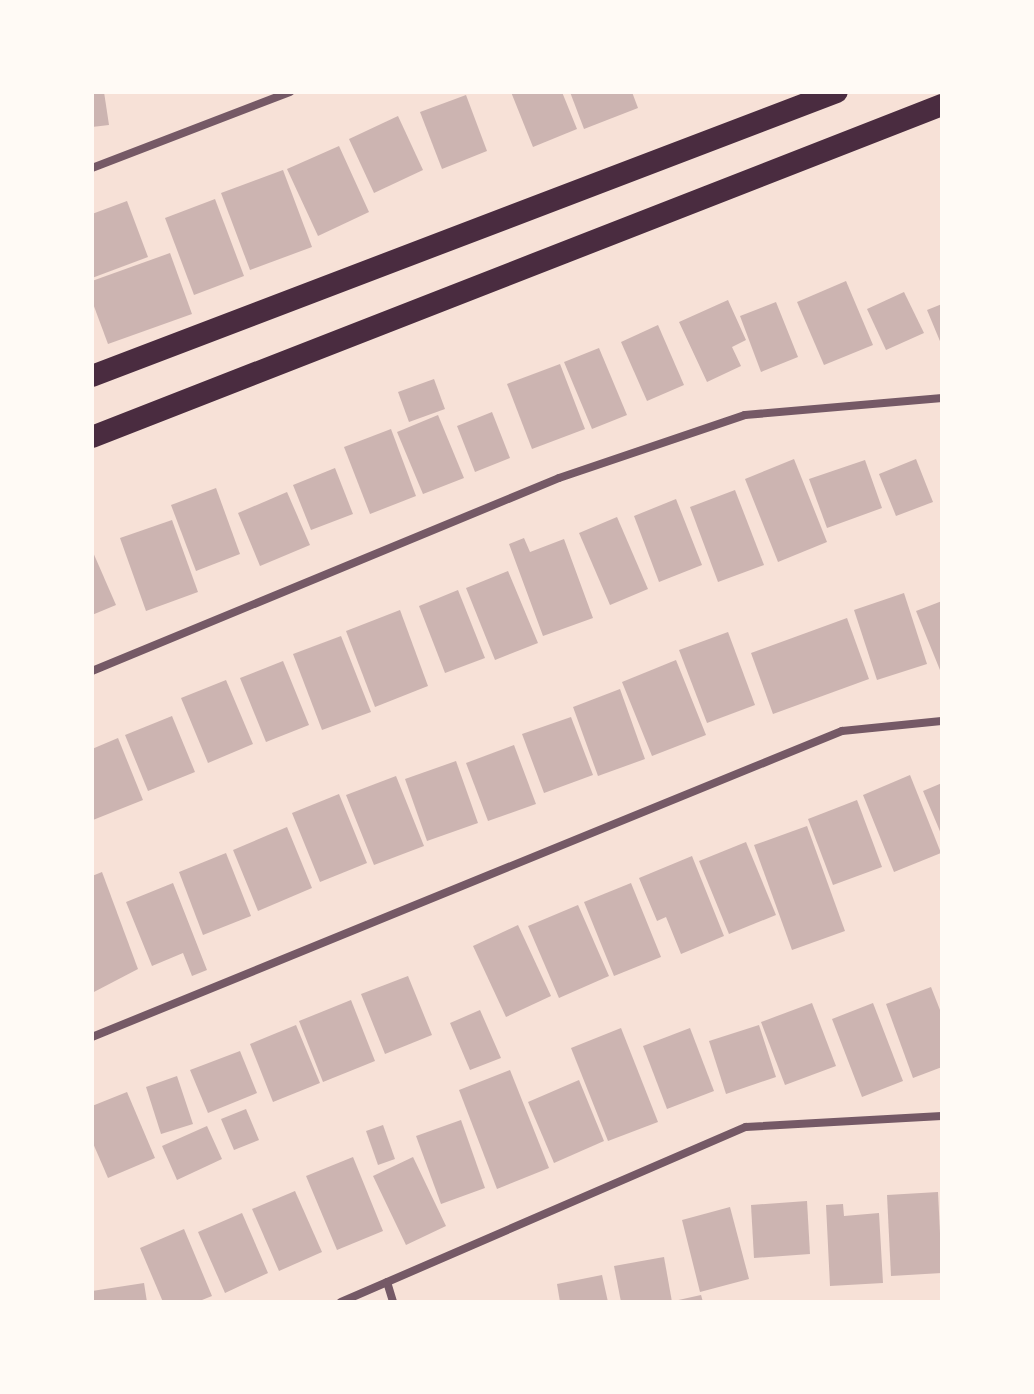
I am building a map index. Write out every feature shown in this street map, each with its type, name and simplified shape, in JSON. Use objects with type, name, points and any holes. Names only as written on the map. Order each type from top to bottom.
[{"type":"highway","points":[[92,376],[837,92]]},
{"type":"highway","points":[[92,437],[942,105]]},
{"type":"street","points":[[92,168],[290,92]]},
{"type":"street","points":[[92,671],[559,478],[745,415],[942,398]]},
{"type":"street","points":[[92,1037],[842,731],[942,721]]},
{"type":"street","points":[[341,1302],[746,1127],[942,1116]]},
{"type":"street","points":[[387,1282],[393,1302]]},
{"type":"building","points":[[92,92],[104,92],[109,125],[92,127]]},
{"type":"building","points":[[511,92],[562,92],[577,129],[533,147]]},
{"type":"building","points":[[570,92],[632,92],[638,108],[584,129]]},
{"type":"building","points":[[466,95],[487,151],[442,169],[420,112]]},
{"type":"building","points":[[398,116],[423,170],[374,193],[349,139]]},
{"type":"building","points":[[339,146],[369,212],[318,236],[287,169]]},
{"type":"building","points":[[283,170],[312,247],[250,270],[221,193]]},
{"type":"building","points":[[215,199],[244,276],[194,295],[165,218]]},
{"type":"building","points":[[127,201],[148,257],[92,278],[92,214]]},
{"type":"building","points":[[170,253],[192,314],[108,344],[92,301],[92,281]]},
{"type":"building","points":[[846,281],[873,345],[824,365],[797,302]]},
{"type":"building","points":[[904,292],[924,333],[886,350],[867,309]]},
{"type":"building","points":[[728,300],[746,340],[732,347],[741,366],[707,382],[679,322]]},
{"type":"building","points":[[776,302],[798,357],[761,372],[740,316]]},
{"type":"building","points":[[942,304],[942,346],[927,310]]},
{"type":"building","points":[[658,325],[684,385],[647,401],[621,342]]},
{"type":"building","points":[[599,348],[627,415],[592,429],[564,362]]},
{"type":"building","points":[[560,364],[585,429],[532,449],[507,384]]},
{"type":"building","points":[[434,379],[445,409],[409,422],[398,392]]},
{"type":"building","points":[[492,412],[510,458],[475,472],[457,426]]},
{"type":"building","points":[[438,415],[464,478],[423,494],[397,432]]},
{"type":"building","points":[[391,429],[416,496],[370,514],[344,447]]},
{"type":"building","points":[[794,459],[827,542],[778,562],[745,479]]},
{"type":"building","points":[[916,459],[933,502],[896,516],[879,474]]},
{"type":"building","points":[[865,460],[882,508],[827,528],[809,479]]},
{"type":"building","points":[[335,468],[353,514],[311,530],[293,485]]},
{"type":"building","points":[[216,488],[240,554],[196,571],[171,505]]},
{"type":"building","points":[[735,490],[764,565],[718,582],[690,507]]},
{"type":"building","points":[[287,492],[310,545],[260,566],[238,513]]},
{"type":"building","points":[[676,499],[702,565],[659,582],[634,516]]},
{"type":"building","points":[[617,517],[648,589],[610,605],[579,533]]},
{"type":"building","points":[[172,520],[198,592],[146,611],[120,538]]},
{"type":"building","points":[[524,538],[530,552],[564,539],[593,618],[543,636],[509,544]]},
{"type":"building","points":[[92,550],[116,605],[92,615]]},
{"type":"building","points":[[508,571],[538,643],[495,660],[466,588]]},
{"type":"building","points":[[458,590],[485,658],[445,673],[419,606]]},
{"type":"building","points":[[904,593],[927,664],[877,680],[854,610]]},
{"type":"building","points":[[942,601],[942,675],[916,611]]},
{"type":"building","points":[[400,610],[428,686],[375,707],[346,631]]},
{"type":"building","points":[[847,618],[869,679],[773,714],[751,653]]},
{"type":"building","points":[[728,632],[755,705],[707,723],[679,650]]},
{"type":"building","points":[[341,636],[371,712],[322,730],[293,654]]},
{"type":"building","points":[[676,660],[706,735],[652,756],[622,682]]},
{"type":"building","points":[[283,661],[309,725],[266,742],[240,678]]},
{"type":"building","points":[[226,680],[253,744],[208,763],[181,698]]},
{"type":"building","points":[[620,689],[645,759],[598,776],[573,707]]},
{"type":"building","points":[[172,716],[195,772],[148,791],[125,735]]},
{"type":"building","points":[[571,717],[593,775],[544,793],[522,734]]},
{"type":"building","points":[[118,738],[143,800],[93,820],[92,749]]},
{"type":"building","points":[[514,745],[536,804],[488,821],[466,763]]},
{"type":"building","points":[[456,761],[478,823],[427,841],[405,779]]},
{"type":"building","points":[[910,775],[941,853],[894,872],[863,795]]},
{"type":"building","points":[[396,776],[424,846],[374,865],[346,795]]},
{"type":"building","points":[[942,783],[942,836],[923,791]]},
{"type":"building","points":[[339,794],[367,863],[320,882],[292,813]]},
{"type":"building","points":[[857,800],[882,867],[833,885],[808,819]]},
{"type":"building","points":[[807,826],[845,931],[792,950],[754,845]]},
{"type":"building","points":[[287,827],[312,888],[258,911],[233,850]]},
{"type":"building","points":[[746,842],[776,915],[729,934],[699,861]]},
{"type":"building","points":[[226,853],[251,916],[203,935],[179,872]]},
{"type":"building","points":[[692,856],[724,936],[681,954],[666,917],[657,921],[639,878]]},
{"type":"building","points":[[102,872],[138,969],[92,993],[92,876]]},
{"type":"building","points":[[173,883],[207,970],[192,976],[183,953],[152,966],[126,902]]},
{"type":"building","points":[[631,883],[661,957],[614,976],[584,902]]},
{"type":"building","points":[[578,905],[609,976],[559,998],[528,926]]},
{"type":"building","points":[[518,925],[551,996],[506,1017],[473,946]]},
{"type":"building","points":[[408,976],[432,1035],[385,1054],[361,994]]},
{"type":"building","points":[[931,987],[942,1015],[942,1067],[913,1078],[886,1004]]},
{"type":"building","points":[[351,1000],[375,1061],[323,1082],[299,1021]]},
{"type":"building","points":[[812,1003],[836,1066],[785,1085],[761,1022]]},
{"type":"building","points":[[873,1003],[903,1081],[862,1097],[832,1019]]},
{"type":"building","points":[[480,1010],[501,1058],[470,1070],[450,1023]]},
{"type":"building","points":[[296,1025],[320,1083],[273,1102],[250,1044]]},
{"type":"building","points":[[759,1025],[776,1077],[726,1094],[709,1041]]},
{"type":"building","points":[[621,1028],[658,1122],[608,1141],[571,1048]]},
{"type":"building","points":[[690,1028],[714,1091],[667,1109],[643,1046]]},
{"type":"building","points":[[240,1051],[257,1093],[208,1113],[190,1070]]},
{"type":"building","points":[[510,1070],[549,1168],[497,1189],[459,1090]]},
{"type":"building","points":[[177,1076],[193,1124],[161,1134],[146,1087]]},
{"type":"building","points":[[579,1080],[604,1141],[554,1163],[528,1102]]},
{"type":"building","points":[[127,1092],[155,1158],[108,1178],[92,1141],[92,1106]]},
{"type":"building","points":[[246,1109],[259,1140],[234,1150],[221,1119]]},
{"type":"building","points":[[461,1120],[485,1188],[441,1204],[416,1136]]},
{"type":"building","points":[[383,1125],[395,1159],[378,1165],[366,1131]]},
{"type":"building","points":[[207,1126],[222,1159],[177,1180],[162,1146]]},
{"type":"building","points":[[353,1157],[383,1231],[337,1250],[306,1176]]},
{"type":"building","points":[[413,1157],[446,1226],[406,1245],[373,1176]]},
{"type":"building","points":[[295,1191],[322,1252],[279,1271],[252,1209]]},
{"type":"building","points":[[938,1192],[942,1273],[891,1276],[887,1195]]},
{"type":"building","points":[[807,1201],[810,1254],[754,1258],[751,1205]]},
{"type":"building","points":[[843,1204],[844,1216],[879,1213],[883,1283],[830,1286],[826,1205]]},
{"type":"building","points":[[730,1207],[749,1279],[700,1292],[682,1220]]},
{"type":"building","points":[[242,1213],[268,1273],[225,1293],[198,1232]]},
{"type":"building","points":[[184,1229],[212,1296],[197,1302],[163,1302],[140,1248]]},
{"type":"building","points":[[664,1257],[672,1302],[621,1302],[614,1266]]},
{"type":"building","points":[[602,1275],[608,1302],[560,1302],[557,1284]]},
{"type":"building","points":[[144,1283],[147,1302],[94,1302],[92,1291]]},
{"type":"building","points":[[701,1295],[703,1302],[674,1302],[674,1301]]}]
